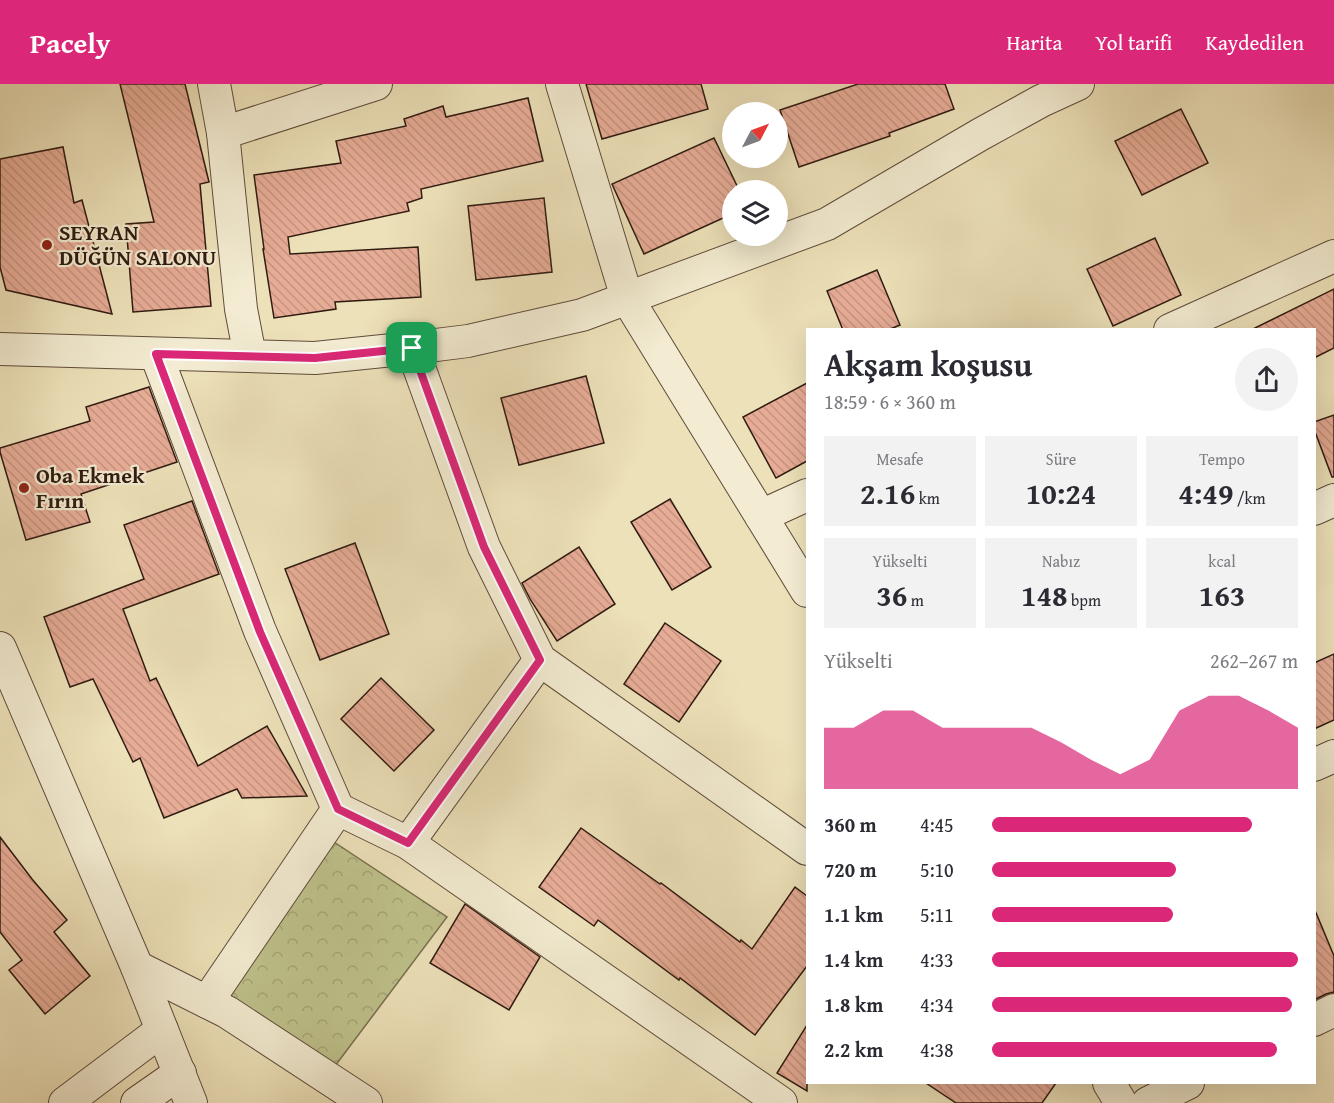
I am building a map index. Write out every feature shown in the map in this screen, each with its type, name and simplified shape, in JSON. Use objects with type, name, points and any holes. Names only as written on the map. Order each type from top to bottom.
[{"type":"street","points":[[214,84],[223,134],[241,309],[250,356]]},
{"type":"street","points":[[223,134],[376,84]]},
{"type":"street","points":[[562,84],[627,298],[806,589]]},
{"type":"street","points":[[0,349],[315,358],[468,341],[582,315],[827,224],[981,134],[1041,101],[1078,84]]},
{"type":"street","points":[[1174,328],[1334,256]]},
{"type":"street","points":[[412,348],[484,547],[540,660],[806,848]]},
{"type":"street","points":[[156,354],[260,632],[338,809],[408,843],[781,1103]]},
{"type":"street","points":[[761,516],[806,495]]},
{"type":"street","points":[[1316,508],[1334,500]]},
{"type":"street","points":[[0,648],[137,967],[191,1103]]},
{"type":"street","points":[[408,843],[540,660]]},
{"type":"street","points":[[1316,764],[1334,756]]},
{"type":"street","points":[[207,1002],[338,809]]},
{"type":"street","points":[[137,967],[227,1012],[366,1103]]},
{"type":"street","points":[[1316,1019],[1334,1010]]},
{"type":"street","points":[[65,1103],[162,1030]]},
{"type":"street","points":[[137,1103],[180,1073]]},
{"type":"street","points":[[1110,1084],[1121,1103]]},
{"type":"street","points":[[1148,1103],[1186,1084]]},
{"type":"green space","points":[[334,842],[447,917],[335,1066],[226,994]]},
{"type":"building","points":[[120,84],[185,84],[209,182],[200,184],[211,306],[133,312],[126,224],[154,222]]},
{"type":"building","points":[[586,84],[701,84],[708,109],[602,139]]},
{"type":"building","points":[[858,84],[945,84],[954,109],[889,133],[890,136],[799,167],[788,134],[788,107]]},
{"type":"building","points":[[528,98],[543,161],[421,189],[422,198],[407,203],[409,211],[288,237],[290,254],[418,247],[421,297],[335,302],[336,309],[274,318],[254,175],[341,163],[336,141],[406,126],[404,119],[443,106],[446,117]]},
{"type":"building","points":[[1181,109],[1208,163],[1142,195],[1115,141]]},
{"type":"building","points":[[714,138],[722,155],[722,168],[728,168],[734,180],[722,180],[722,219],[644,254],[612,184]]},
{"type":"building","name":"SEYRAN DÜĞÜN SALONU","points":[[63,147],[74,203],[82,200],[112,314],[6,290],[0,267],[0,159]]},
{"type":"building","points":[[544,198],[552,272],[476,280],[468,206]]},
{"type":"building","points":[[1155,238],[1181,295],[1113,326],[1087,269]]},
{"type":"building","points":[[877,270],[900,325],[893,328],[842,328],[827,291]]},
{"type":"building","points":[[1334,289],[1334,348],[1316,357],[1316,328],[1255,328]]},
{"type":"building","points":[[586,376],[604,443],[519,465],[501,398]]},
{"type":"building","points":[[806,384],[806,462],[776,478],[743,417]]},
{"type":"building","points":[[149,387],[177,462],[81,494],[90,522],[26,540],[0,448],[90,421],[86,407]]},
{"type":"building","points":[[1334,415],[1334,477],[1332,477],[1316,434],[1316,421]]},
{"type":"building","points":[[670,499],[711,567],[672,590],[631,522]]},
{"type":"building","points":[[192,501],[219,574],[123,609],[150,681],[156,678],[198,766],[267,726],[307,796],[242,798],[237,789],[164,818],[140,758],[133,762],[93,679],[70,687],[44,617],[144,579],[124,525]]},
{"type":"building","points":[[355,543],[389,634],[320,660],[285,569]]},
{"type":"building","points":[[579,547],[615,604],[557,641],[522,583]]},
{"type":"building","points":[[665,623],[721,661],[679,722],[624,684]]},
{"type":"building","points":[[1334,654],[1334,720],[1316,728],[1316,662]]},
{"type":"building","points":[[381,678],[434,730],[394,771],[341,719]]},
{"type":"building","points":[[581,828],[752,949],[795,887],[806,895],[806,967],[755,1035],[598,920],[594,926],[539,887]]},
{"type":"building","points":[[0,837],[67,920],[54,932],[90,976],[45,1014],[9,970],[22,960],[0,932]]},
{"type":"building","points":[[465,904],[540,957],[509,1010],[430,963]]},
{"type":"building","points":[[1316,913],[1334,956],[1334,992],[1316,999]]},
{"type":"building","points":[[806,1027],[807,1091],[777,1073]]},
{"type":"building","points":[[928,1084],[1055,1084],[1042,1103],[956,1103]]},
{"type":"place","name":"SEYRAN DÜĞÜN SALONU","points":[[47,245]]},
{"type":"place","name":"Oba Ekmek Fırın","points":[[24,488]]},
{"type":"route","points":[[412,348],[484,547],[540,660],[408,843],[338,809],[260,632],[156,354],[315,358],[412,348]]}]
